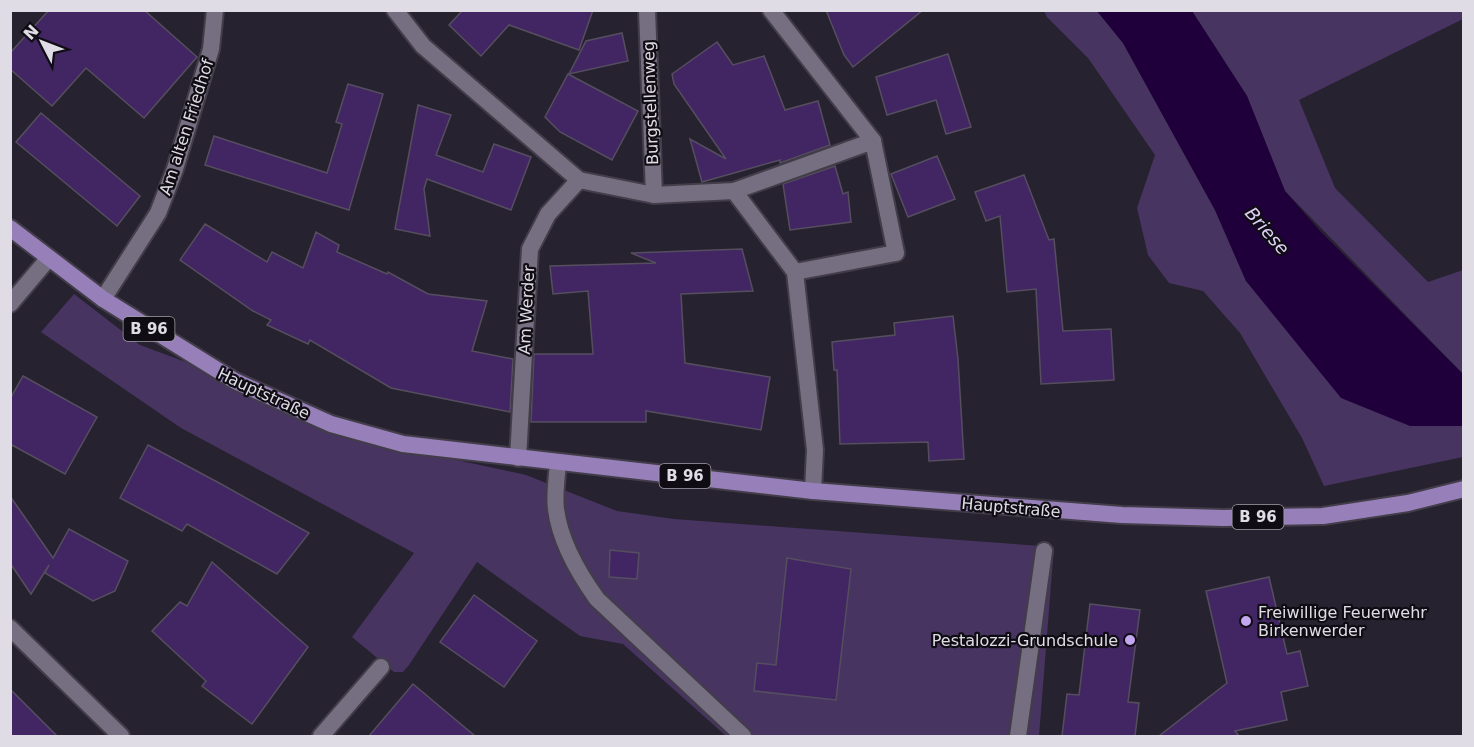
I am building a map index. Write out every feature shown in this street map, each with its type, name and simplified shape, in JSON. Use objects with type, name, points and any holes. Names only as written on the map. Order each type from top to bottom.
[{"type":"main road","name":"Hauptstraße","points":[[10,228],[103,299],[235,381],[331,424],[403,444],[813,491],[1112,515],[1222,518],[1323,516],[1408,503],[1464,489]]},
{"type":"street","name":"Am alten Friedhof","points":[[103,299],[148,230],[175,169],[211,49],[215,10]]},
{"type":"street","points":[[395,10],[423,46],[579,180],[654,195],[734,191],[873,141]]},
{"type":"street","name":"Burgstellenweg","points":[[647,10],[654,195]]},
{"type":"street","points":[[771,10],[873,141],[896,253],[795,272]]},
{"type":"street","name":"Am Werder","points":[[518,458],[530,249],[548,214],[579,180]]},
{"type":"street","points":[[734,191],[795,272],[815,450],[813,491]]},
{"type":"street","points":[[13,296],[48,259]]},
{"type":"street","points":[[558,462],[556,511],[568,550],[587,585],[597,599],[743,736]]},
{"type":"street","points":[[1018,736],[1044,551]]},
{"type":"street","points":[[10,628],[121,736]]},
{"type":"street","points":[[321,736],[381,667]]},
{"type":"shaded area","points":[[1044,11],[1097,11],[1123,43],[1215,210],[1246,281],[1410,426],[1463,426],[1463,457],[1324,486],[1302,438],[1240,333],[1203,291],[1169,283],[1148,255],[1137,208],[1155,155],[1088,58],[1047,17]]},
{"type":"shaded area","points":[[1192,11],[1463,11],[1463,19],[1299,100],[1335,188],[1428,282],[1463,270],[1463,374],[1285,191],[1247,96]]},
{"type":"shaded area","points":[[74,294],[140,345],[194,365],[237,391],[279,411],[359,439],[526,475],[617,511],[674,519],[1054,547],[1039,736],[726,736],[623,644],[580,636],[477,562],[409,665],[403,672],[394,672],[352,637],[414,553],[181,428],[41,332]]},
{"type":"water","name":"Briese","points":[[1097,11],[1192,11],[1247,96],[1285,191],[1320,231],[1463,374],[1463,426],[1410,426],[1341,398],[1246,281],[1215,210],[1123,43]]},
{"type":"building","points":[[49,10],[144,10],[197,57],[144,118],[86,68],[52,106],[10,69],[10,53]]},
{"type":"building","points":[[463,10],[593,10],[579,50],[509,25],[481,56],[449,25]]},
{"type":"building","points":[[826,10],[923,10],[853,67],[844,55]]},
{"type":"building","points":[[622,33],[628,61],[569,74],[586,41]]},
{"type":"building","points":[[717,42],[733,65],[764,56],[785,110],[818,101],[830,145],[780,163],[780,160],[702,182],[690,139],[726,159],[674,84],[672,74]]},
{"type":"building","points":[[948,54],[971,127],[946,134],[936,100],[887,115],[876,77]]},
{"type":"building","points":[[568,74],[638,111],[612,160],[560,132],[545,117]]},
{"type":"building","points":[[348,84],[383,94],[349,210],[205,165],[214,136],[327,173],[342,124],[336,122]]},
{"type":"building","points":[[418,105],[451,115],[436,155],[483,172],[494,144],[531,157],[511,210],[427,179],[424,189],[430,236],[395,229]]},
{"type":"building","points":[[41,113],[140,196],[117,226],[16,142]]},
{"type":"building","points":[[937,156],[955,199],[908,217],[891,174]]},
{"type":"building","points":[[835,166],[843,194],[848,192],[851,222],[790,230],[783,184]]},
{"type":"building","points":[[1024,175],[1049,240],[1054,239],[1063,331],[1111,329],[1114,380],[1041,384],[1036,289],[1007,292],[1000,216],[986,221],[975,192]]},
{"type":"building","points":[[205,224],[267,262],[272,252],[303,268],[316,232],[339,245],[337,252],[387,274],[388,272],[428,294],[487,301],[472,351],[513,359],[510,412],[391,388],[310,340],[308,344],[267,325],[271,320],[253,311],[180,260]]},
{"type":"building","points":[[742,249],[753,291],[681,294],[685,363],[770,377],[761,430],[646,411],[646,422],[531,422],[534,354],[593,354],[588,291],[553,294],[550,266],[656,263],[631,253]]},
{"type":"building","points":[[953,316],[964,459],[929,461],[928,442],[840,444],[837,370],[834,370],[832,342],[895,335],[894,323]]},
{"type":"building","points":[[23,376],[97,417],[65,474],[10,444],[10,399]]},
{"type":"building","points":[[148,445],[309,533],[277,574],[187,524],[182,531],[120,498]]},
{"type":"building","points":[[10,496],[53,558],[69,529],[128,561],[115,591],[93,601],[45,573],[49,565],[31,594],[10,563]]},
{"type":"building","points":[[610,550],[639,553],[637,579],[609,577]]},
{"type":"building","points":[[787,558],[851,569],[836,700],[754,691],[757,663],[776,665]]},
{"type":"building","points":[[212,562],[308,647],[252,724],[202,686],[206,681],[152,631],[180,602],[187,606]]},
{"type":"building","name":"Freiwillige Feuerwehr Birkenwerder","points":[[1269,577],[1287,654],[1300,651],[1308,686],[1281,692],[1287,720],[1235,731],[1239,736],[1159,736],[1227,683],[1206,591]]},
{"type":"building","points":[[474,595],[537,641],[504,687],[440,642]]},
{"type":"building","points":[[1090,604],[1140,610],[1128,702],[1139,703],[1135,736],[1062,736],[1067,694],[1079,695]]},
{"type":"building","points":[[413,684],[475,736],[369,736]]},
{"type":"building","points":[[10,689],[57,736],[10,736]]},
{"type":"place","name":"Freiwillige Feuerwehr Birkenwerder","points":[[1246,621]]},
{"type":"place","name":"Pestalozzi-Grundschule","points":[[1130,640]]}]
